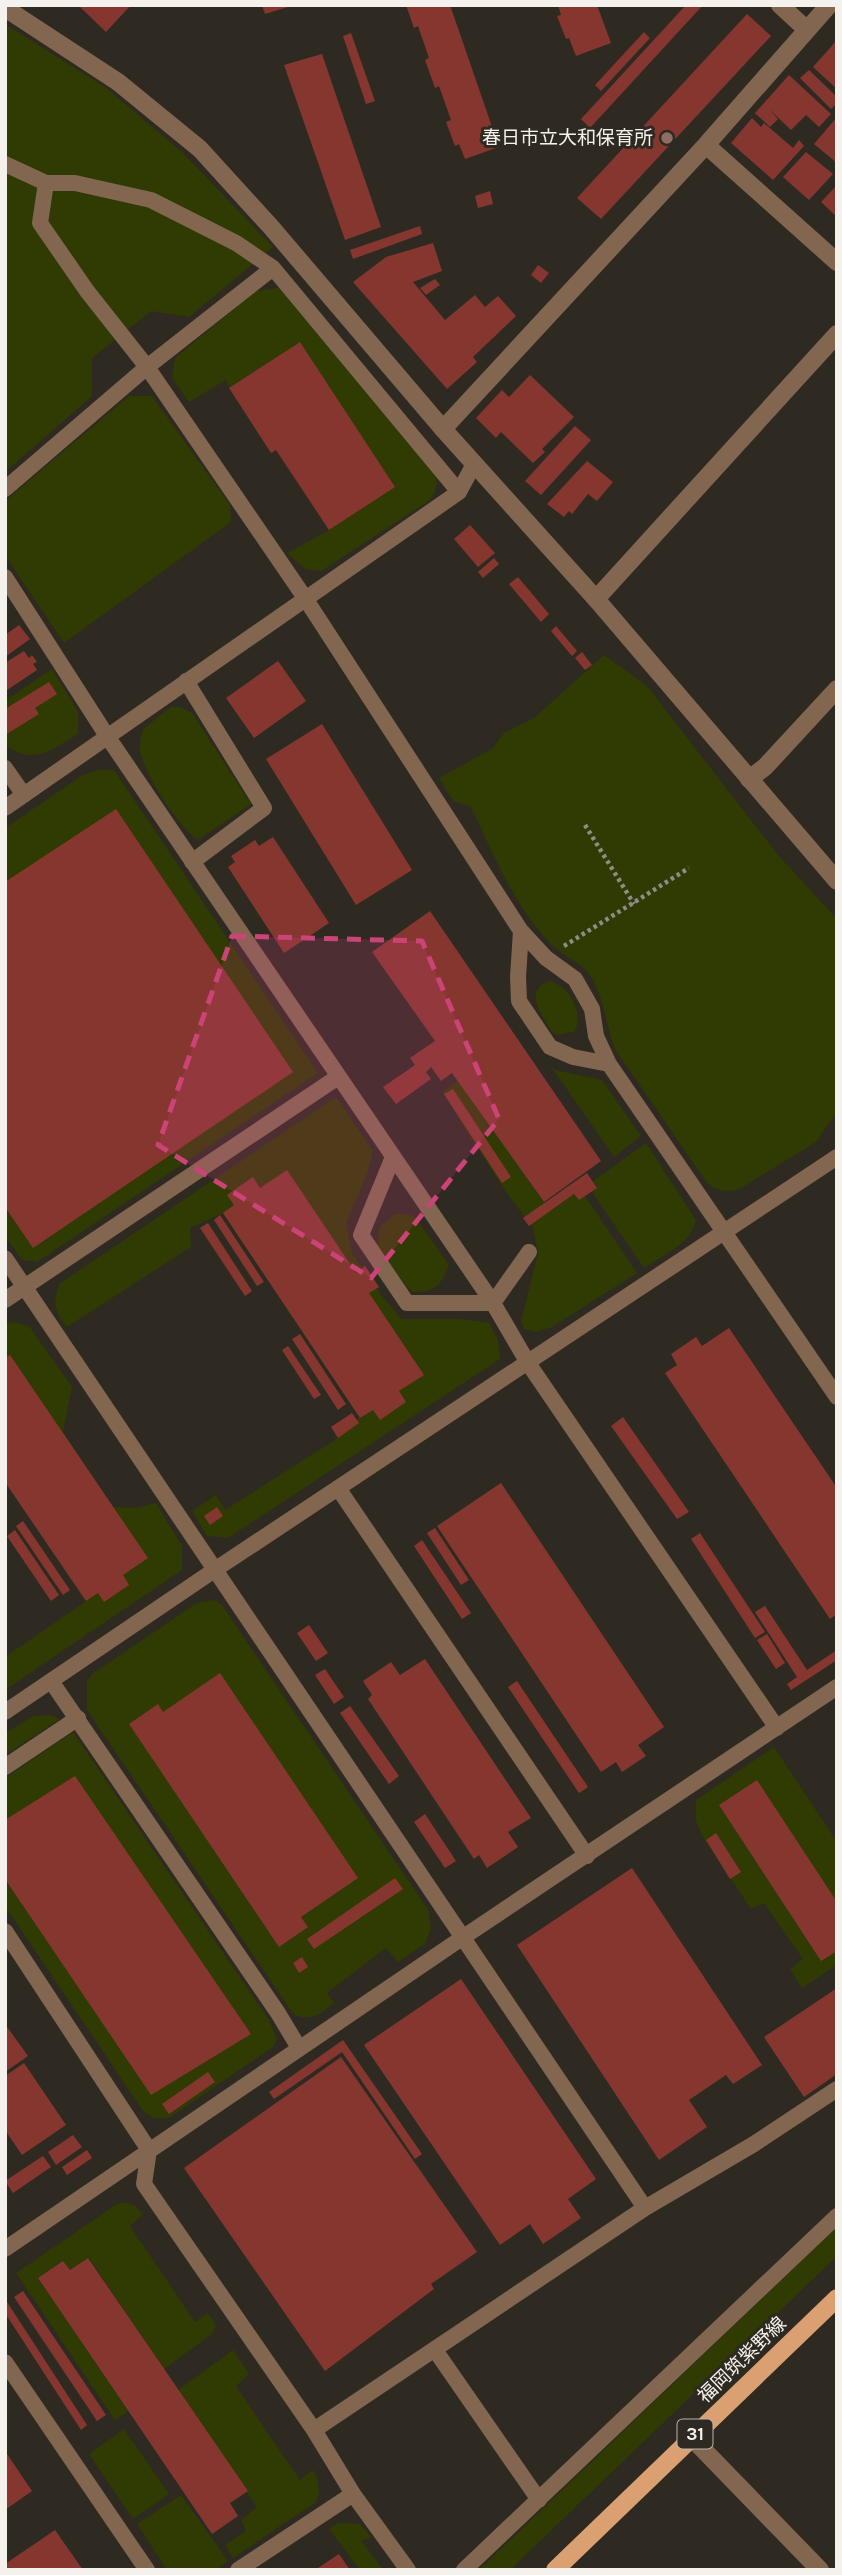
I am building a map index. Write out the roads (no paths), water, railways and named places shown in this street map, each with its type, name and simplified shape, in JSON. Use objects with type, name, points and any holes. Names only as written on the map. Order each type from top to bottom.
[{"type":"main road","name":"福岡筑紫野線","points":[[555,2570],[837,2298]]},
{"type":"street","points":[[780,5],[807,30]]},
{"type":"street","points":[[443,429],[706,145],[830,5]]},
{"type":"street","points":[[5,8],[118,82],[200,149],[271,227],[443,429],[596,599],[837,881]]},
{"type":"street","points":[[706,145],[837,262]]},
{"type":"street","points":[[596,599],[837,334]]},
{"type":"street","points":[[749,779],[765,767],[837,689]]},
{"type":"street","points":[[691,2437],[821,2570]]},
{"type":"lane","points":[[5,164],[47,183],[75,183],[151,200],[236,243],[273,268],[459,492]]},
{"type":"lane","points":[[47,183],[40,223],[87,291],[147,367],[305,597],[521,931],[546,958],[575,979],[592,1009],[596,1036],[609,1064],[837,1397]]},
{"type":"lane","points":[[5,489],[147,367],[273,268]]},
{"type":"lane","points":[[5,808],[459,492],[474,464]]},
{"type":"lane","points":[[5,577],[107,736],[493,1303],[528,1363],[777,1728]]},
{"type":"lane","points":[[186,681],[264,808],[192,862]]},
{"type":"lane","points":[[5,768],[24,795]]},
{"type":"lane","points":[[521,931],[519,1001],[550,1047],[573,1057],[609,1064]]},
{"type":"lane","points":[[5,1300],[338,1077]]},
{"type":"lane","points":[[393,1157],[361,1235],[407,1303],[493,1303]]},
{"type":"lane","points":[[5,1712],[837,1157]]},
{"type":"lane","points":[[493,1303],[529,1252]]},
{"type":"lane","points":[[5,1258],[645,2208]]},
{"type":"lane","points":[[338,1488],[587,1856]]},
{"type":"lane","points":[[51,1681],[278,2013],[299,2049]]},
{"type":"lane","points":[[5,2249],[462,1938],[837,1688]]},
{"type":"lane","points":[[5,1767],[78,1718]]},
{"type":"lane","points":[[5,1931],[149,2150],[144,2184],[314,2430],[353,2494],[408,2570]]},
{"type":"lane","points":[[314,2430],[645,2208],[754,2144],[837,2089]]},
{"type":"lane","points":[[464,2570],[837,2216]]},
{"type":"lane","points":[[435,2350],[539,2500]]},
{"type":"lane","points":[[5,2362],[147,2570]]},
{"type":"lane","points":[[239,2570],[353,2494]]},
{"type":"place","name":"春日市立大和保育所","points":[[667,138]]}]
